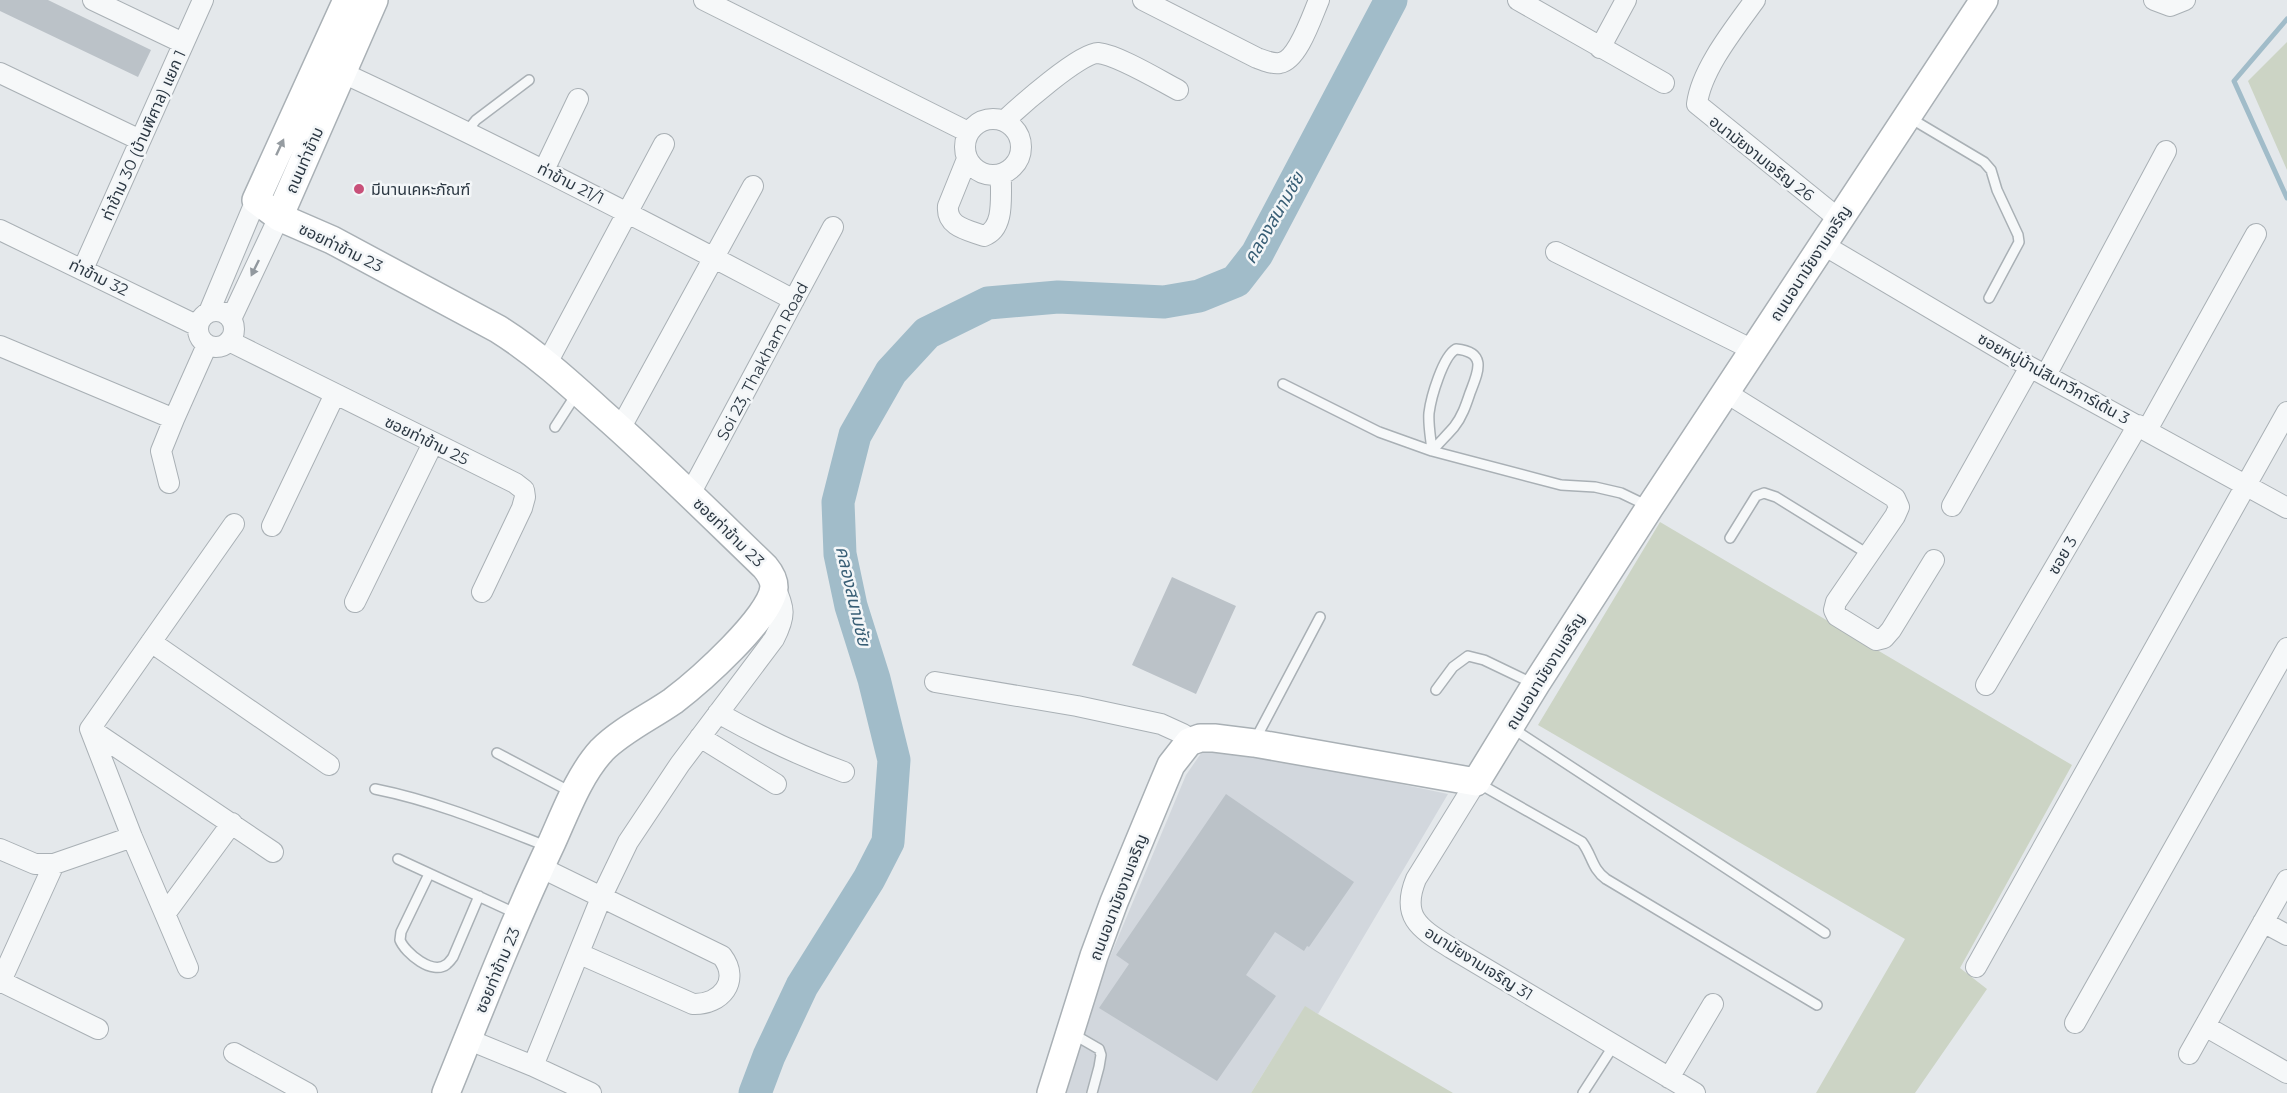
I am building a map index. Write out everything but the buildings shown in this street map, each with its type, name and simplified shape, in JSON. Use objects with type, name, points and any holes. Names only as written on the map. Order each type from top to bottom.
[{"type":"street","points":[[93,0],[183,44]]},
{"type":"street","name":"ท่าข้าม 30 (บ้านพิศาล) แยก 1","points":[[83,269],[202,0]]},
{"type":"street","name":"ถนนท่าข้าม","points":[[204,319],[347,0]]},
{"type":"street","name":"ถนนท่าข้าม","points":[[231,319],[279,218],[374,0]]},
{"type":"street","points":[[704,0],[968,132]]},
{"type":"street","points":[[1143,0],[1269,63],[1282,63],[1295,53],[1319,0]]},
{"type":"street","points":[[1518,0],[1665,83]]},
{"type":"street","points":[[1600,48],[1626,0]]},
{"type":"street","name":"ถนนอนามัยงามเจริญ","points":[[1476,782],[1650,507],[1984,0]]},
{"type":"street","points":[[2154,0],[2170,6],[2185,0]]},
{"type":"street","name":"อนามัยงามเจริญ 26","points":[[1749,2],[1705,73],[1696,104],[1839,219]]},
{"type":"street","points":[[1004,121],[1052,81],[1087,56],[1095,53],[1124,63],[1178,90]]},
{"type":"street","points":[[0,73],[140,140]]},
{"type":"street","name":"ท่าข้าม 21/1","points":[[343,74],[467,131],[628,211],[794,300]]},
{"type":"street","points":[[544,170],[578,99]]},
{"type":"street","points":[[988,118],[1004,121],[1013,126],[1022,144],[1017,163],[1010,170],[993,176],[978,171],[967,159],[964,146],[968,132],[973,126],[988,118]]},
{"type":"street","points":[[547,363],[664,144]]},
{"type":"street","points":[[1952,506],[2038,371],[2166,151]]},
{"type":"street","points":[[967,159],[947,214],[950,220],[959,227],[984,236],[994,231],[999,217],[1001,174]]},
{"type":"street","points":[[620,429],[753,186]]},
{"type":"street","name":"ซอยท่าข้าม 23","points":[[256,200],[279,218],[332,240],[498,329],[547,363],[690,494],[765,567],[774,585],[769,605],[721,659],[687,690],[622,734],[603,750],[588,768],[544,857],[446,1093]]},
{"type":"street","name":"Soi 23, Thakham Road","points":[[690,494],[833,227]]},
{"type":"street","name":"ท่าข้าม 32","points":[[0,230],[83,269],[204,319]]},
{"type":"street","name":"ซอย 3","points":[[1986,685],[2143,428],[2256,234]]},
{"type":"street","name":"ซอยหมู่บ้าน่สินทวีการ์เด้น 3","points":[[1822,244],[2038,371],[2287,508]]},
{"type":"street","points":[[1556,252],[1753,350]]},
{"type":"street","points":[[221,312],[231,319],[233,334],[230,341],[223,346],[214,347],[201,340],[204,319],[221,312]]},
{"type":"street","name":"ซอยท่าข้าม 25","points":[[230,341],[515,483],[524,490],[522,508],[482,592]]},
{"type":"street","points":[[169,483],[161,451],[207,345]]},
{"type":"street","points":[[0,346],[174,419]]},
{"type":"street","points":[[1725,392],[1895,498],[1899,507],[1895,516],[1836,602],[1834,610],[1837,616],[1876,640],[1884,638],[1934,560]]},
{"type":"street","points":[[272,526],[335,394]]},
{"type":"street","points":[[1976,967],[2287,412]]},
{"type":"street","points":[[355,602],[433,443]]},
{"type":"street","points":[[90,729],[234,524]]},
{"type":"street","points":[[533,1066],[601,898],[628,842],[680,764],[774,639],[781,625],[784,611],[774,585]]},
{"type":"street","points":[[151,642],[329,765]]},
{"type":"street","points":[[2075,1023],[2287,648]]},
{"type":"street","points":[[935,682],[1077,706],[1161,724],[1183,734],[1189,742],[1200,738],[1214,738],[1254,743],[1476,782]]},
{"type":"street","points":[[718,713],[762,738],[803,757],[844,772]]},
{"type":"street","points":[[90,729],[273,852]]},
{"type":"street","points":[[90,729],[132,837],[188,968]]},
{"type":"street","points":[[700,737],[776,784]]},
{"type":"street","name":"ถนนอนามัยงามเจริญ","points":[[1051,1093],[1114,902],[1171,765],[1189,742]]},
{"type":"street","name":"อนามัยงามเจริญ 31","points":[[1476,782],[1416,879],[1410,893],[1409,907],[1414,920],[1428,933],[1451,948],[1695,1093]]},
{"type":"street","points":[[165,914],[232,823]]},
{"type":"street","points":[[0,849],[35,864],[54,864],[132,837]]},
{"type":"street","points":[[544,857],[601,898],[722,957],[729,966],[731,977],[718,999],[706,1004],[693,1004],[580,954]]},
{"type":"street","points":[[54,864],[0,982],[98,1029]]},
{"type":"street","points":[[2189,1054],[2287,880]]},
{"type":"street","points":[[2263,922],[2287,935]]},
{"type":"street","points":[[1669,1078],[1713,1004]]},
{"type":"street","points":[[2205,1026],[2287,1073]]},
{"type":"street","points":[[467,1039],[533,1066],[579,1090]]},
{"type":"street","points":[[234,1053],[307,1093]]},
{"type":"lane","points":[[467,131],[477,120],[529,80]]},
{"type":"lane","points":[[1908,117],[1984,162],[1991,170],[2019,242],[1989,298]]},
{"type":"lane","points":[[1456,349],[1464,350],[1475,355],[1479,365],[1478,373],[1455,426],[1432,451],[1430,404],[1450,352],[1456,349]]},
{"type":"lane","points":[[1283,384],[1379,432],[1432,451],[1561,485],[1595,487],[1621,493],[1650,507]]},
{"type":"lane","points":[[555,427],[578,391]]},
{"type":"lane","points":[[1730,538],[1756,496],[1764,493],[1868,554]]},
{"type":"lane","points":[[1254,743],[1320,617]]},
{"type":"lane","points":[[1436,690],[1453,667],[1468,656],[1484,660],[1536,684]]},
{"type":"lane","points":[[1510,727],[1826,933]]},
{"type":"lane","points":[[497,753],[574,794]]},
{"type":"lane","points":[[1476,782],[1582,842],[1589,851],[1593,865],[1606,879],[1817,1005]]},
{"type":"lane","points":[[375,789],[412,796],[447,808],[544,857]]},
{"type":"lane","points":[[398,859],[519,915]]},
{"type":"lane","points":[[429,874],[401,932],[400,940],[409,955],[432,967],[440,968],[453,957],[479,897]]},
{"type":"lane","points":[[1070,1032],[1099,1048],[1101,1055],[1092,1093]]},
{"type":"lane","points":[[1583,1093],[1614,1045]]},
{"type":"shaded area","points":[[1204,749],[1237,750],[1448,794],[1318,1014],[1305,1007],[1251,1093],[1064,1093],[1089,1007],[1186,775]]},
{"type":"green space","points":[[2287,42],[2287,170],[2248,81]]},
{"type":"green space","points":[[1660,522],[2072,765],[1960,968],[1987,989],[1915,1093],[1816,1093],[1905,939],[1538,725]]},
{"type":"green space","points":[[1305,1006],[1318,1014],[1453,1093],[1251,1093]]},
{"type":"waterway","name":"คลองสนามชัย","points":[[755,1093],[769,1056],[802,986],[869,879],[888,842],[894,760],[874,679],[851,606],[840,554],[838,502],[855,435],[891,372],[927,333],[988,303],[1058,297],[1164,302],[1199,296],[1236,281],[1257,254],[1391,0]]},
{"type":"waterway","points":[[2287,19],[2234,81],[2287,198]]},
{"type":"place","name":"มีนานเคหะภัณฑ์","points":[[359,189]]}]
